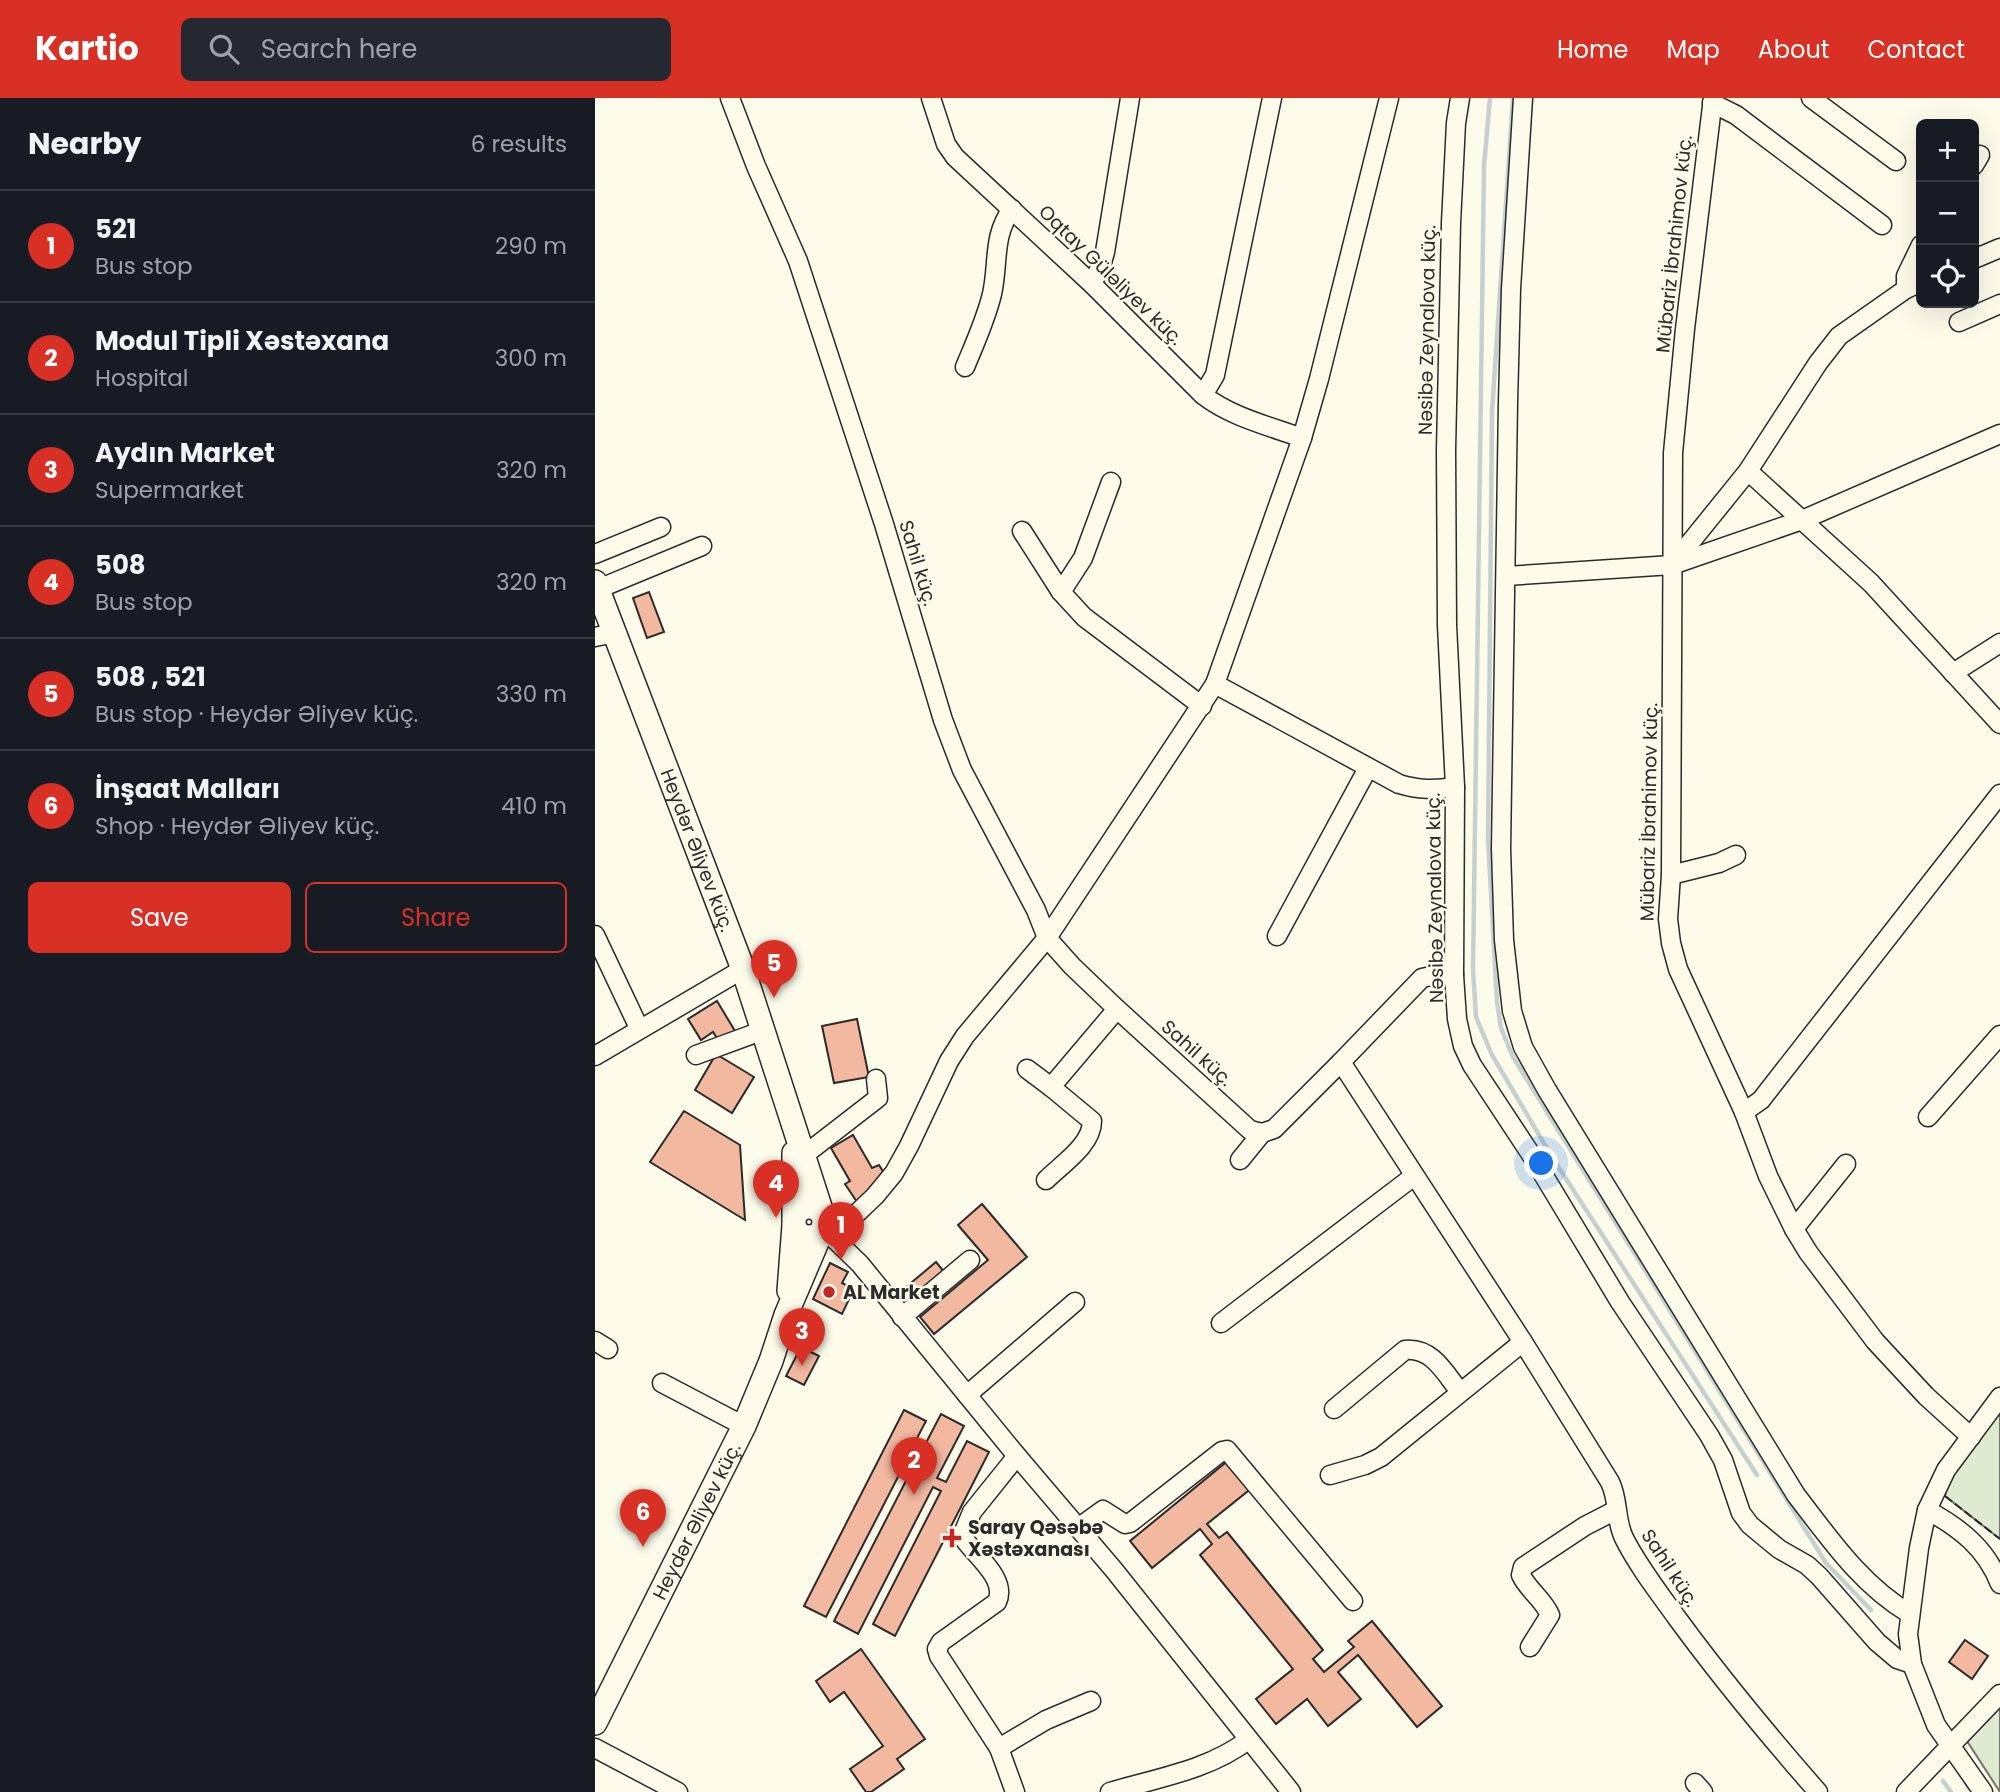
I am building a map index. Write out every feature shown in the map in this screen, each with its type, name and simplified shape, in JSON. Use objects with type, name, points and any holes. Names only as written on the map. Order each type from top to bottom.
[{"type":"main road","name":"Heydər Əliyev küç.","points":[[596,585],[605,635],[743,969],[792,1122]]},
{"type":"main road","points":[[786,1315],[824,1222],[792,1122]]},
{"type":"main road","points":[[786,1315],[794,1222],[795,1165],[792,1122]]},
{"type":"main road","points":[[794,1222],[801,1235],[814,1237],[824,1222]]},
{"type":"main road","name":"Heydər Əliyev küç.","points":[[595,1723],[744,1426],[771,1361],[786,1315]]},
{"type":"street","name":"Sahil küç.","points":[[730,98],[756,166],[798,261],[853,423],[954,752],[1036,910],[1047,938],[1117,1009],[1250,1130],[1262,1133]]},
{"type":"street","name":"Oqtay Güləliyev küç.","points":[[931,98],[946,144],[955,157],[1091,284],[1203,395],[1215,404],[1302,438]]},
{"type":"street","points":[[1091,284],[1105,253],[1130,98]]},
{"type":"street","points":[[1203,395],[1215,375],[1272,98]]},
{"type":"street","points":[[824,1222],[840,1221],[854,1216],[894,1172],[949,1061],[965,1036],[1047,938],[1215,684],[1302,438],[1389,98]]},
{"type":"street","name":"Nəsibə Zeynalova küç.","points":[[1460,98],[1456,123],[1451,223],[1446,450],[1447,625],[1455,787],[1454,975],[1457,1020],[1463,1046],[1472,1065],[1532,1156],[1620,1302],[1709,1436],[1723,1460],[1741,1513],[1762,1537],[1807,1565],[1819,1576],[1877,1642],[1897,1659],[1912,1664]]},
{"type":"street","points":[[1523,98],[1511,302],[1501,849],[1503,927],[1512,1011],[1523,1047],[1546,1090],[1796,1495],[1840,1553],[1871,1586],[1887,1601],[1910,1614]]},
{"type":"street","points":[[1811,98],[1896,161]]},
{"type":"street","points":[[1712,100],[1882,225]]},
{"type":"street","name":"Mübariz İbrahimov küç.","points":[[1712,100],[1673,453],[1671,875],[1668,919],[1671,943],[1678,969],[1744,1112],[1768,1176],[1794,1229],[1808,1252],[1875,1341],[1926,1396],[1971,1437]]},
{"type":"street","points":[[965,367],[984,322],[993,291],[1000,228],[1012,209]]},
{"type":"street","points":[[1979,257],[2000,248]]},
{"type":"street","points":[[1672,565],[1748,471],[1818,363],[1839,336],[1913,285],[1906,276],[1916,255]]},
{"type":"street","points":[[1959,322],[2000,304]]},
{"type":"street","points":[[1506,576],[1672,565],[1802,520],[2000,434]]},
{"type":"street","points":[[1748,471],[1871,583],[2000,724]]},
{"type":"street","points":[[1061,592],[1083,558],[1111,482]]},
{"type":"street","points":[[595,554],[661,527]]},
{"type":"street","points":[[1022,531],[1061,592],[1084,617],[1202,706]]},
{"type":"street","points":[[596,585],[702,546]]},
{"type":"street","points":[[1953,673],[2000,643]]},
{"type":"street","points":[[1215,684],[1399,784],[1430,790],[1455,787]]},
{"type":"street","points":[[1277,936],[1368,768]]},
{"type":"street","points":[[1744,1112],[1761,1100],[2000,794]]},
{"type":"street","points":[[1671,875],[1719,863],[1736,855]]},
{"type":"street","points":[[595,935],[639,1028]]},
{"type":"street","points":[[595,1056],[743,969]]},
{"type":"street","points":[[1240,1160],[1262,1133],[1274,1129],[1422,978],[1431,975],[1454,975]]},
{"type":"street","points":[[1051,1087],[1117,1009]]},
{"type":"street","points":[[696,1055],[764,1030]]},
{"type":"street","points":[[1928,1117],[2000,1035]]},
{"type":"street","name":"Sahil küç.","points":[[1341,1062],[1523,1342],[1610,1482],[1625,1539],[1659,1594],[1703,1654],[1818,1792]]},
{"type":"street","points":[[1027,1069],[1092,1121],[1092,1130],[1086,1141],[1046,1180]]},
{"type":"street","points":[[803,1156],[878,1098],[876,1079]]},
{"type":"street","points":[[1794,1229],[1846,1164]]},
{"type":"street","points":[[1221,1323],[1414,1176]]},
{"type":"street","points":[[824,1222],[1078,1528],[1291,1792]]},
{"type":"street","points":[[902,1317],[969,1260]]},
{"type":"street","points":[[967,1395],[1075,1302]]},
{"type":"street","points":[[1330,1475],[1365,1465],[1381,1457],[1523,1342]]},
{"type":"street","points":[[1334,1409],[1405,1350],[1416,1349],[1433,1357],[1460,1392]]},
{"type":"street","points":[[662,1383],[744,1426]]},
{"type":"street","points":[[1983,1792],[1931,1714],[1912,1664],[1908,1634],[1927,1510],[1946,1470],[2000,1397]]},
{"type":"street","points":[[1078,1528],[1103,1510],[1125,1524],[1130,1523],[1222,1451],[1227,1450],[1353,1601]]},
{"type":"street","points":[[1015,1792],[999,1748],[937,1649],[941,1642],[996,1602],[999,1597],[998,1588],[985,1562],[962,1536],[972,1512],[1017,1456]]},
{"type":"street","points":[[1530,1647],[1550,1615],[1523,1580],[1523,1567],[1585,1526],[1616,1510]]},
{"type":"street","points":[[1927,1510],[1948,1522],[1977,1545],[1992,1565],[2000,1584]]},
{"type":"street","points":[[1906,1792],[1999,1699]]},
{"type":"street","points":[[999,1748],[1046,1720],[1091,1701]]},
{"type":"street","points":[[1110,1792],[1214,1761],[1230,1754],[1248,1740]]},
{"type":"street","points":[[595,1748],[678,1792]]},
{"type":"green space","points":[[2000,1405],[2000,1539],[1945,1496],[1950,1473]]},
{"type":"green space","points":[[2000,1704],[2000,1792],[1967,1741]]},
{"type":"building","points":[[649,592],[664,632],[647,638],[633,598]]},
{"type":"building","points":[[717,1001],[735,1031],[719,1041],[713,1032],[701,1040],[688,1019]]},
{"type":"building","points":[[857,1019],[869,1077],[834,1083],[822,1026]]},
{"type":"building","points":[[716,1054],[754,1077],[732,1113],[695,1090]]},
{"type":"building","points":[[684,1111],[740,1145],[745,1220],[650,1162]]},
{"type":"building","points":[[853,1135],[872,1168],[879,1165],[884,1173],[857,1202],[845,1184],[850,1181],[831,1148]]},
{"type":"building","points":[[982,1204],[1027,1257],[934,1334],[920,1317],[988,1260],[958,1225]]},
{"type":"building","points":[[936,1262],[945,1273],[909,1302],[900,1292]]},
{"type":"building","points":[[830,1263],[848,1272],[842,1283],[854,1289],[842,1314],[813,1299]]},
{"type":"building","points":[[801,1347],[819,1356],[804,1385],[786,1376]]},
{"type":"building","points":[[904,1410],[926,1421],[905,1461],[914,1466],[941,1414],[964,1426],[937,1478],[946,1482],[967,1441],[989,1452],[895,1636],[873,1624],[941,1491],[933,1487],[858,1634],[834,1621],[909,1475],[901,1471],[826,1617],[804,1606]]},
{"type":"building","points":[[1230,1459],[1253,1487],[1207,1524],[1219,1538],[1227,1532],[1323,1650],[1313,1659],[1324,1672],[1354,1647],[1348,1641],[1372,1621],[1442,1706],[1417,1727],[1358,1655],[1338,1672],[1361,1699],[1328,1726],[1307,1699],[1276,1724],[1256,1699],[1293,1669],[1200,1555],[1212,1544],[1200,1529],[1152,1568],[1130,1541]]},
{"type":"building","points":[[1965,1640],[1988,1656],[1972,1679],[1949,1662]]},
{"type":"building","points":[[861,1649],[925,1739],[897,1759],[904,1769],[871,1792],[866,1792],[850,1769],[883,1746],[844,1692],[830,1702],[816,1681]]},
{"type":"waterway","points":[[1490,98],[1484,166],[1473,970],[1476,1017],[1492,1055],[1552,1157],[1757,1475]]},
{"type":"waterway","points":[[1513,98],[1492,412],[1488,839],[1497,1002],[1501,1028],[1513,1057],[1826,1563],[1871,1610]]},
{"type":"waterway","points":[[1943,1781],[1951,1792]]},
{"type":"waterway","points":[[1966,1783],[1972,1792]]},
{"type":"fence","points":[[1945,1496],[2000,1539]]},
{"type":"place","name":"508 , 521","points":[[774,998]]},
{"type":"place","name":"508","points":[[776,1218]]},
{"type":"place","name":"521","points":[[841,1260]]},
{"type":"place","name":"AL Market","points":[[829,1292]]},
{"type":"place","name":"Aydın Market","points":[[802,1366]]},
{"type":"place","name":"Modul Tipli Xəstəxana","points":[[914,1495]]},
{"type":"place","name":"Saray Qəsəbə Xəstəxanası","points":[[952,1538]]},
{"type":"place","name":"İnşaat Malları","points":[[643,1547]]}]
